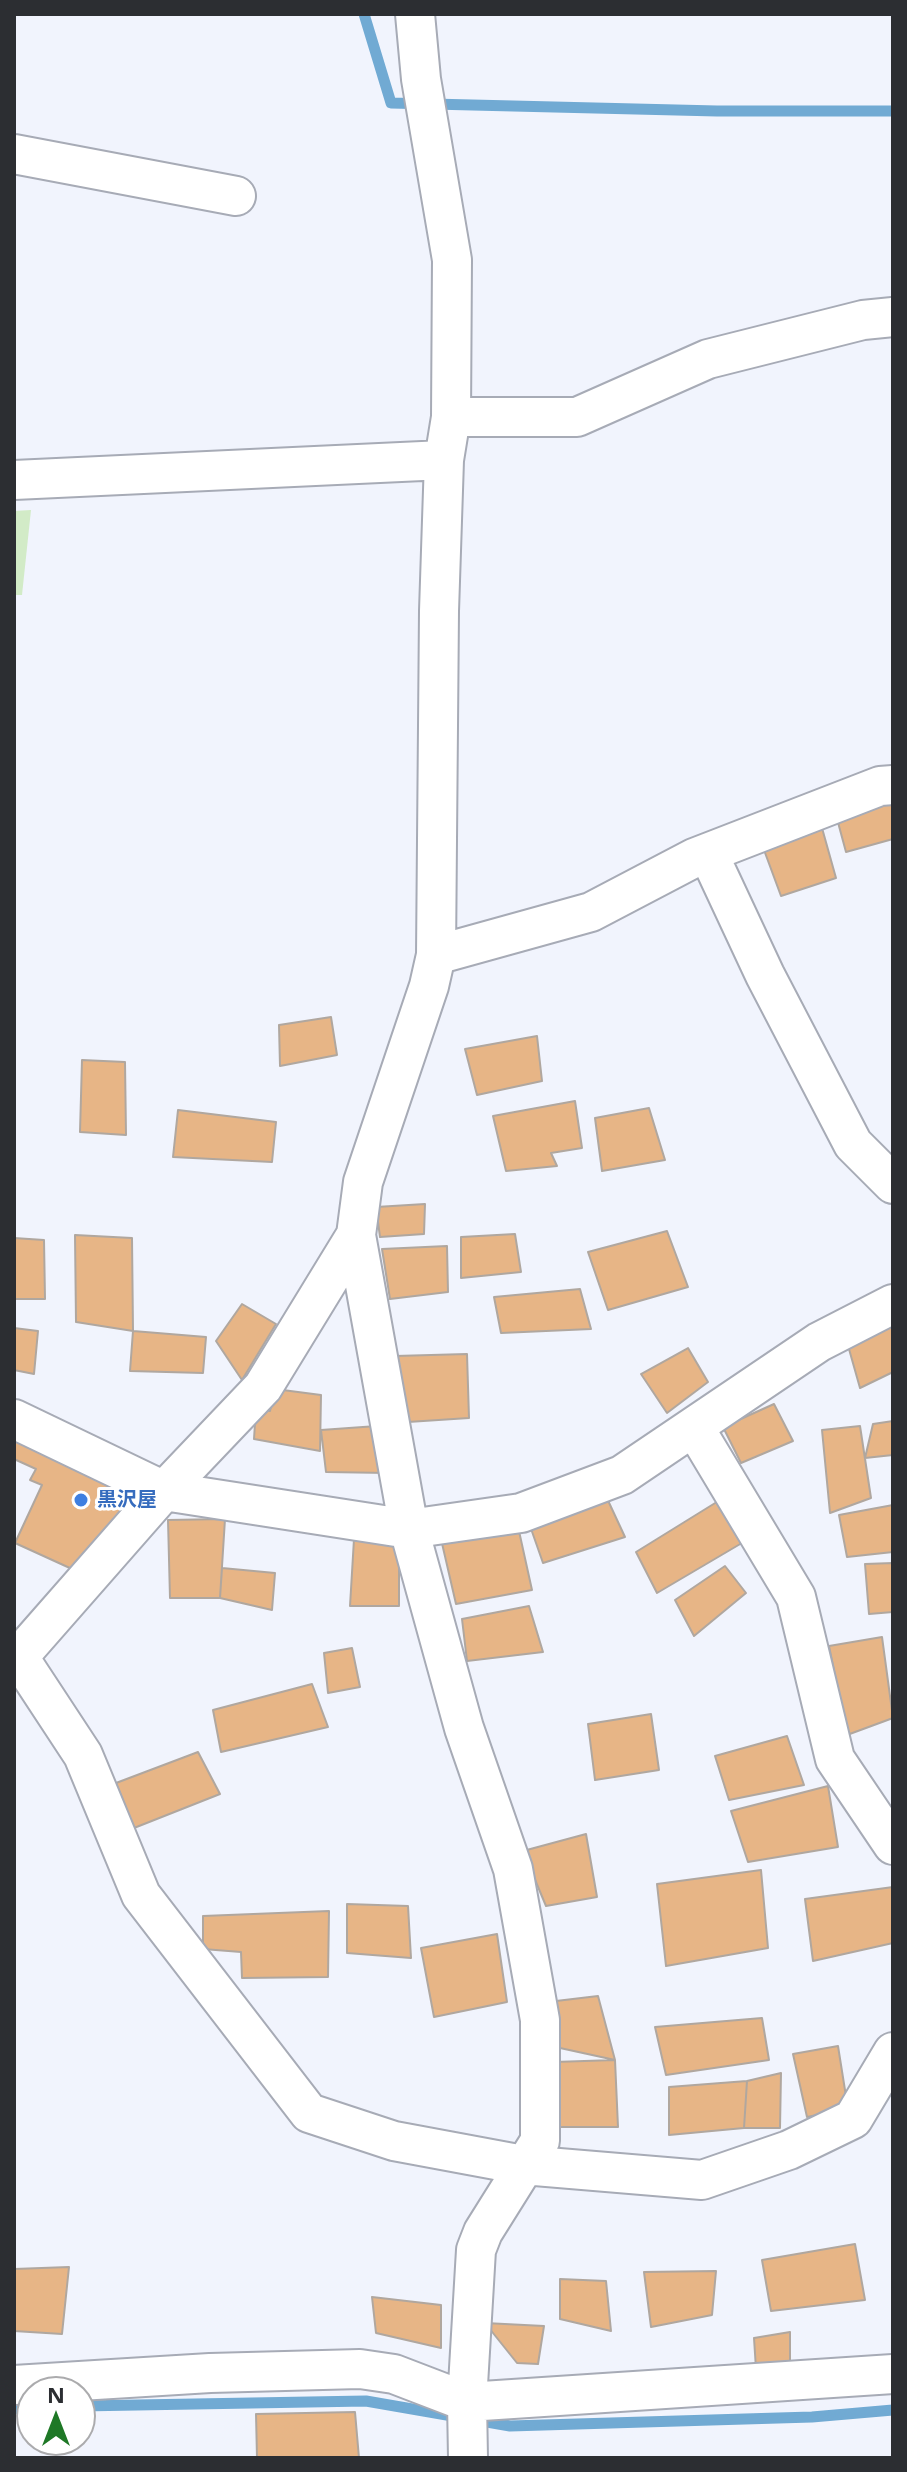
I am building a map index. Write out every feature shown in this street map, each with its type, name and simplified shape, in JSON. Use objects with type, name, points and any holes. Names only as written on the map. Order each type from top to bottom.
[{"type":"street","points":[[415,14],[421,79],[452,260],[451,417],[444,460],[439,611],[436,955],[429,986],[363,1182],[356,1235],[409,1529],[464,1728],[513,1869],[540,2020],[540,2141],[483,2232],[476,2250],[467,2402],[468,2458]]},
{"type":"street","points":[[14,154],[236,196]]},
{"type":"street","points":[[451,417],[577,417],[708,359],[863,320],[893,317]]},
{"type":"street","points":[[14,480],[444,460]]},
{"type":"street","points":[[436,955],[591,912],[694,858],[880,786],[893,785]]},
{"type":"street","points":[[708,853],[765,975],[853,1144],[893,1184]]},
{"type":"street","points":[[356,1235],[263,1387],[164,1491],[16,1656],[83,1755],[141,1895],[309,2113],[394,2141],[523,2165],[702,2180],[789,2150],[853,2119],[893,2052]]},
{"type":"street","points":[[14,1419],[164,1491],[409,1529],[521,1513],[622,1475],[819,1342],[893,1304]]},
{"type":"street","points":[[694,1427],[796,1597],[835,1759],[893,1845]]},
{"type":"street","points":[[14,2385],[210,2373],[360,2369],[394,2374],[467,2402],[893,2374]]},
{"type":"green space","points":[[31,510],[22,595],[14,595],[14,511]]},
{"type":"building","points":[[893,800],[893,839],[846,852],[836,815]]},
{"type":"building","points":[[822,828],[836,878],[781,896],[764,850]]},
{"type":"building","points":[[331,1017],[337,1055],[280,1066],[279,1025]]},
{"type":"building","points":[[537,1036],[542,1081],[477,1095],[465,1049]]},
{"type":"building","points":[[82,1060],[125,1062],[126,1135],[80,1132]]},
{"type":"building","points":[[575,1101],[582,1148],[551,1153],[557,1166],[506,1171],[493,1116]]},
{"type":"building","points":[[649,1108],[665,1160],[602,1171],[595,1118]]},
{"type":"building","points":[[178,1110],[276,1122],[272,1162],[173,1157]]},
{"type":"building","points":[[425,1204],[424,1234],[380,1237],[376,1207]]},
{"type":"building","points":[[667,1231],[688,1287],[608,1310],[588,1252]]},
{"type":"building","points":[[515,1234],[521,1272],[461,1278],[461,1237]]},
{"type":"building","points":[[75,1235],[132,1238],[133,1331],[76,1322]]},
{"type":"building","points":[[14,1238],[44,1240],[45,1299],[14,1299]]},
{"type":"building","points":[[447,1246],[448,1292],[390,1299],[382,1249]]},
{"type":"building","points":[[580,1289],[591,1329],[501,1333],[494,1297]]},
{"type":"building","points":[[242,1304],[276,1324],[242,1380],[216,1341]]},
{"type":"building","points":[[893,1318],[893,1372],[860,1388],[847,1342]]},
{"type":"building","points":[[14,1328],[38,1331],[34,1374],[14,1370]]},
{"type":"building","points":[[133,1331],[206,1337],[203,1373],[130,1371]]},
{"type":"building","points":[[688,1348],[708,1382],[667,1413],[641,1374]]},
{"type":"building","points":[[467,1354],[469,1418],[408,1422],[395,1356]]},
{"type":"building","points":[[275,1389],[321,1395],[320,1451],[254,1439],[256,1408],[270,1411]]},
{"type":"building","points":[[774,1404],[793,1441],[741,1463],[723,1427]]},
{"type":"building","points":[[893,1421],[893,1455],[865,1458],[873,1424]]},
{"type":"building","points":[[377,1426],[388,1473],[326,1472],[321,1430]]},
{"type":"building","points":[[860,1426],[871,1498],[830,1513],[822,1430]]},
{"type":"building","name":"黒沢屋","points":[[15,1437],[131,1490],[122,1510],[72,1569],[15,1543],[42,1485],[30,1480],[36,1469],[14,1459]]},
{"type":"building","points":[[605,1494],[625,1537],[543,1563],[529,1523]]},
{"type":"building","points":[[720,1500],[747,1540],[657,1593],[636,1552]]},
{"type":"building","points":[[893,1505],[893,1552],[847,1557],[839,1515]]},
{"type":"building","points":[[225,1519],[220,1598],[170,1598],[168,1520]]},
{"type":"building","points":[[517,1522],[532,1590],[456,1604],[441,1539]]},
{"type":"building","points":[[354,1539],[399,1541],[399,1606],[350,1606]]},
{"type":"building","points":[[893,1563],[893,1612],[869,1614],[865,1564]]},
{"type":"building","points":[[725,1566],[746,1593],[694,1636],[675,1600]]},
{"type":"building","points":[[222,1568],[275,1573],[272,1610],[220,1598]]},
{"type":"building","points":[[529,1606],[543,1652],[467,1661],[462,1619]]},
{"type":"building","points":[[882,1637],[893,1718],[847,1735],[829,1646]]},
{"type":"building","points":[[352,1648],[360,1687],[328,1693],[324,1653]]},
{"type":"building","points":[[312,1684],[328,1727],[221,1752],[213,1710]]},
{"type":"building","points":[[651,1714],[659,1770],[595,1780],[588,1724]]},
{"type":"building","points":[[787,1736],[804,1785],[729,1800],[715,1756]]},
{"type":"building","points":[[198,1752],[220,1794],[134,1828],[116,1783]]},
{"type":"building","points":[[828,1786],[838,1847],[748,1862],[731,1811]]},
{"type":"building","points":[[586,1834],[597,1897],[546,1906],[523,1851]]},
{"type":"building","points":[[761,1870],[768,1948],[666,1966],[657,1884]]},
{"type":"building","points":[[893,1887],[893,1943],[813,1961],[805,1899]]},
{"type":"building","points":[[347,1904],[408,1906],[411,1958],[347,1953]]},
{"type":"building","points":[[329,1911],[328,1977],[242,1978],[241,1952],[203,1949],[203,1916]]},
{"type":"building","points":[[497,1934],[507,2002],[434,2017],[421,1948]]},
{"type":"building","points":[[598,1996],[615,2060],[560,2048],[556,2001]]},
{"type":"building","points":[[762,2018],[769,2060],[666,2075],[655,2027]]},
{"type":"building","points":[[838,2046],[848,2109],[807,2117],[793,2054]]},
{"type":"building","points":[[615,2060],[618,2127],[556,2127],[554,2062]]},
{"type":"building","points":[[781,2073],[780,2128],[744,2128],[747,2081]]},
{"type":"building","points":[[747,2081],[744,2128],[669,2135],[669,2087]]},
{"type":"building","points":[[855,2244],[865,2300],[771,2311],[762,2260]]},
{"type":"building","points":[[69,2267],[62,2334],[14,2331],[14,2269]]},
{"type":"building","points":[[716,2271],[712,2315],[651,2327],[644,2272]]},
{"type":"building","points":[[560,2279],[606,2281],[611,2331],[560,2319]]},
{"type":"building","points":[[372,2297],[441,2305],[441,2348],[376,2333]]},
{"type":"building","points":[[485,2323],[544,2326],[538,2364],[517,2363]]},
{"type":"building","points":[[790,2332],[790,2369],[756,2369],[754,2338]]},
{"type":"building","points":[[355,2412],[359,2458],[257,2458],[256,2414]]},
{"type":"waterway","points":[[364,14],[391,103],[717,111],[893,111]]},
{"type":"waterway","points":[[96,2406],[366,2401],[510,2426],[812,2417],[893,2410]]},
{"type":"place","name":"黒沢屋","points":[[81,1500]]}]
